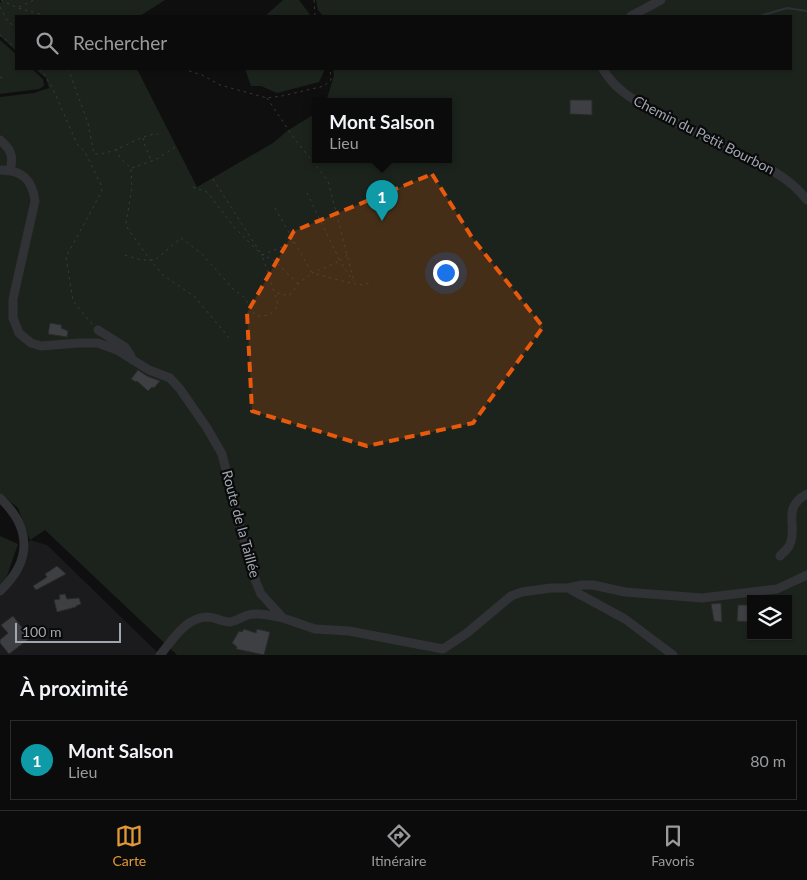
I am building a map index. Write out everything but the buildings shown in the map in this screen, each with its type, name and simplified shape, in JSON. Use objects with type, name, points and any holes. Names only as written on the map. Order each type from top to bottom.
[{"type":"street","points":[[632,15],[661,0]]},
{"type":"street","name":"Chemin du Petit Bourbon","points":[[604,70],[610,81],[636,102],[768,168],[792,184],[807,200]]},
{"type":"street","points":[[0,140],[8,146],[13,159],[10,170],[0,170]]},
{"type":"street","name":"Route de la Taillée","points":[[10,170],[19,173],[28,180],[34,190],[35,201],[13,299],[13,318],[19,332],[31,343],[41,346],[98,343],[117,350],[149,370],[170,378],[207,428],[222,454],[242,537],[256,582],[261,594],[283,618],[315,629],[349,631],[443,649],[466,634],[511,596],[522,592],[550,588],[568,588]]},
{"type":"street","points":[[98,330],[124,347],[132,358]]},
{"type":"street","points":[[780,556],[791,543],[793,507],[800,498],[807,494]]},
{"type":"street","points":[[0,498],[11,508],[23,533],[24,543],[24,555],[17,571],[3,588],[0,599]]},
{"type":"street","points":[[568,588],[593,585],[625,592],[702,598],[776,589],[807,574]]},
{"type":"street","points":[[568,588],[625,619],[672,655]]},
{"type":"street","points":[[160,655],[191,622],[199,618],[212,617],[232,622],[244,616],[259,613],[283,618]]},
{"type":"path","points":[[1,0],[18,8],[43,15]]},
{"type":"path","points":[[18,8],[34,0]]},
{"type":"path","points":[[314,0],[315,15]]},
{"type":"path","points":[[8,4],[0,6],[8,22],[15,26]]},
{"type":"path","points":[[0,35],[15,47]]},
{"type":"path","points":[[39,70],[44,74],[53,90],[77,144],[85,152],[101,185],[102,191],[66,257],[73,301],[98,330]]},
{"type":"path","points":[[185,70],[202,75],[220,84],[267,98],[324,86],[331,80],[330,70]]},
{"type":"path","points":[[70,71],[88,123],[94,154],[116,149],[144,137],[158,134]]},
{"type":"path","points":[[0,77],[6,80]]},
{"type":"path","points":[[267,98],[294,138],[312,160]]},
{"type":"path","points":[[144,137],[143,142],[151,160]]},
{"type":"path","points":[[116,149],[121,159],[131,168],[137,168],[161,157],[168,150],[175,147]]},
{"type":"path","points":[[314,163],[328,180],[354,282]]},
{"type":"path","points":[[131,168],[132,188],[126,223],[150,260],[163,275],[195,297],[230,339]]},
{"type":"path","points":[[125,255],[155,260],[181,238],[202,254],[233,289],[244,297],[255,315],[266,316],[276,308],[278,304],[262,255],[213,179]]},
{"type":"path","points":[[193,187],[207,192],[234,226],[262,255],[274,260],[298,284]]},
{"type":"path","points":[[307,193],[340,261],[355,284]]},
{"type":"path","points":[[275,208],[312,273],[355,284],[363,285],[369,283]]},
{"type":"path","points":[[262,255],[294,242]]},
{"type":"path","points":[[275,293],[285,296],[290,295],[298,284],[312,273],[346,258],[347,254]]},
{"type":"highlighted area","points":[[432,174],[473,239],[543,327],[473,423],[367,446],[252,411],[247,313],[294,231]]},
{"type":"shaded area","points":[[4,0],[165,0],[142,15],[15,15],[15,50],[0,36],[0,3]]},
{"type":"shaded area","points":[[283,0],[299,0],[310,15],[266,15]]},
{"type":"shaded area","points":[[316,0],[807,0],[807,655],[177,655],[45,530],[30,540],[18,508],[0,493],[0,97],[34,93],[49,88],[46,78],[36,70],[138,70],[197,187],[273,143],[287,131],[312,115],[312,163],[452,163],[452,98],[327,98],[334,75],[333,70],[792,70],[792,15],[322,15],[318,10]]},
{"type":"shaded area","points":[[0,40],[15,53],[15,70],[33,70],[43,79],[44,86],[39,89],[0,94]]},
{"type":"shaded area","points":[[245,70],[325,70],[319,82],[277,93],[261,86],[251,86]]},
{"type":"shaded area","points":[[0,536],[18,544],[6,579],[0,585]]},
{"type":"shaded area","points":[[30,540],[47,545],[160,655],[0,655],[0,585],[6,579]]},
{"type":"waterway","points":[[763,15],[787,8],[807,11]]},
{"type":"place","name":"Mont Salson","points":[[382,221]]}]
